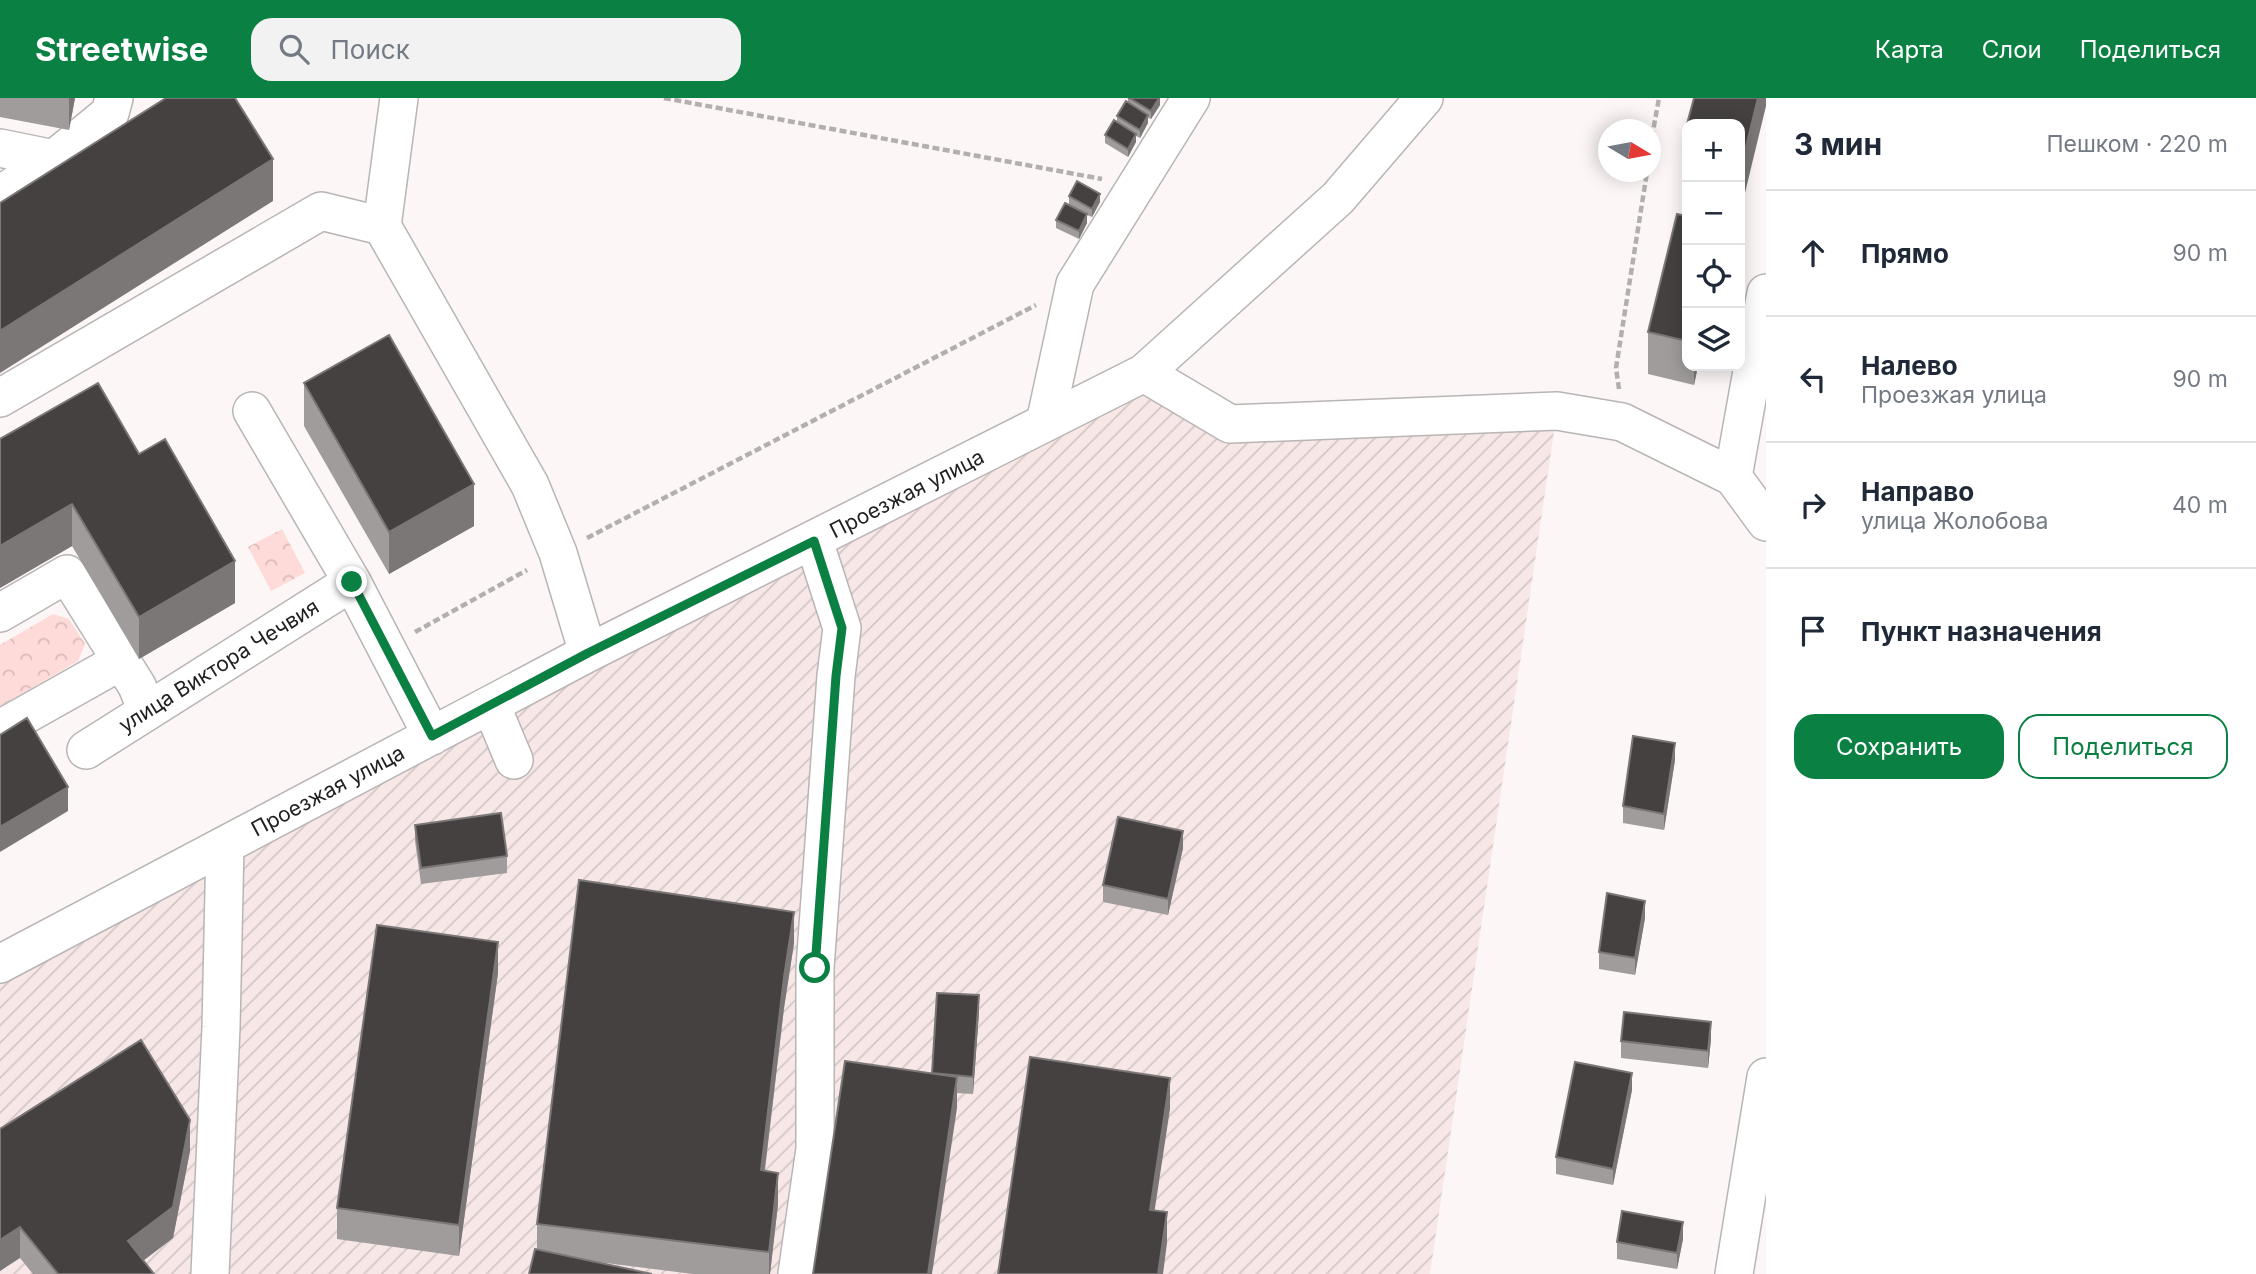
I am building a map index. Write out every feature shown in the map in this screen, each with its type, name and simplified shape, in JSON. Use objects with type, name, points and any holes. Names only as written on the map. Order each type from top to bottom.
[{"type":"street","points":[[0,195],[54,159],[110,113],[114,98]]},
{"type":"street","points":[[399,98],[382,226],[530,485],[558,553],[588,653]]},
{"type":"street","points":[[1045,423],[1075,284],[1191,98]]},
{"type":"street","name":"Проезжая улица","points":[[0,964],[588,653],[1144,373],[1338,198],[1424,98]]},
{"type":"street","points":[[0,148],[54,159]]},
{"type":"street","points":[[0,398],[321,211],[382,226]]},
{"type":"street","points":[[1733,477],[1766,293]]},
{"type":"street","points":[[1144,373],[1230,424],[1557,411],[1622,422],[1733,477],[1766,522]]},
{"type":"street","points":[[252,411],[352,582],[432,736]]},
{"type":"street","points":[[797,1274],[815,1149],[815,968],[836,676],[842,628],[814,541]]},
{"type":"street","points":[[0,613],[67,574],[136,686],[147,711]]},
{"type":"street","name":"улица Виктора Чечвия","points":[[86,750],[352,582]]},
{"type":"street","points":[[0,729],[121,661]]},
{"type":"street","points":[[491,705],[514,761]]},
{"type":"street","points":[[210,1274],[222,1027],[225,845]]},
{"type":"street","points":[[1734,1274],[1766,1077]]},
{"type":"path","points":[[664,98],[696,101],[1137,185]]},
{"type":"path","points":[[1655,119],[1659,98]]},
{"type":"path","points":[[1622,422],[1616,368],[1645,182]]},
{"type":"path","points":[[387,648],[558,553],[1075,284]]},
{"type":"shaded area","points":[[1144,373],[1230,424],[1557,411],[1430,1274],[0,1274],[0,979]]},
{"type":"green space","points":[[282,529],[305,573],[271,591],[248,547]]},
{"type":"green space","points":[[53,614],[69,619],[85,644],[78,661],[0,706],[0,645]]},
{"type":"building","points":[[166,98],[235,98],[273,159],[0,331],[0,203]]},
{"type":"building","points":[[1129,98],[1159,98],[1151,111]]},
{"type":"building","points":[[1694,98],[1758,98],[1745,151],[1745,119],[1688,119]]},
{"type":"building","points":[[1126,101],[1148,115],[1140,130],[1117,116]]},
{"type":"building","points":[[1114,120],[1136,134],[1128,149],[1105,135]]},
{"type":"building","points":[[1077,181],[1100,194],[1092,209],[1069,196]]},
{"type":"building","points":[[1065,203],[1087,214],[1079,231],[1056,220]]},
{"type":"building","points":[[1677,214],[1682,215],[1682,340],[1648,332]]},
{"type":"building","points":[[389,335],[474,484],[389,532],[304,383]]},
{"type":"building","points":[[98,383],[139,454],[165,439],[235,561],[139,617],[72,504],[0,546],[0,439]]},
{"type":"building","points":[[27,718],[68,787],[0,827],[0,735]]},
{"type":"building","points":[[1633,736],[1675,743],[1664,814],[1623,806]]},
{"type":"building","points":[[501,813],[507,856],[421,868],[415,825]]},
{"type":"building","points":[[1118,817],[1183,831],[1168,899],[1103,885]]},
{"type":"building","points":[[579,880],[794,912],[761,1170],[778,1173],[769,1252],[537,1224]]},
{"type":"building","points":[[1607,893],[1645,901],[1635,958],[1599,952]]},
{"type":"building","points":[[377,925],[498,942],[459,1225],[337,1208]]},
{"type":"building","points":[[937,993],[979,995],[973,1077],[932,1073]]},
{"type":"building","points":[[1624,1012],[1711,1022],[1708,1051],[1621,1041]]},
{"type":"building","points":[[141,1040],[190,1120],[173,1207],[128,1241],[154,1274],[58,1274],[20,1227],[0,1240],[0,1129]]},
{"type":"building","points":[[1030,1057],[1170,1078],[1150,1210],[1167,1212],[1158,1274],[998,1274]]},
{"type":"building","points":[[845,1061],[957,1077],[928,1274],[813,1274]]},
{"type":"building","points":[[1575,1062],[1632,1073],[1613,1169],[1556,1157]]},
{"type":"building","points":[[1622,1211],[1683,1222],[1677,1253],[1617,1242]]},
{"type":"building","points":[[535,1249],[652,1274],[529,1274]]},
{"type":"route","points":[[352,582],[432,736],[588,653],[814,541],[842,628],[836,676],[815,968]]}]
